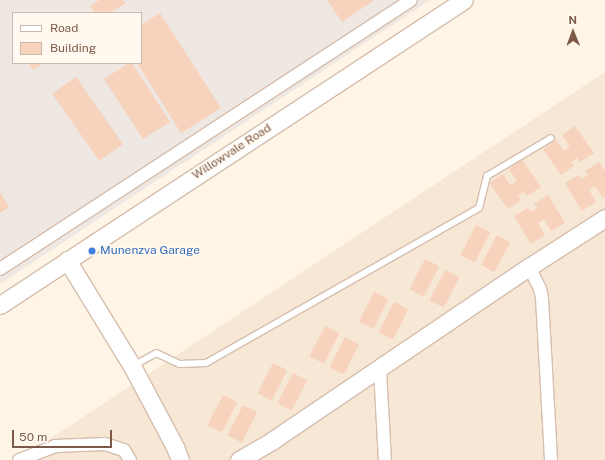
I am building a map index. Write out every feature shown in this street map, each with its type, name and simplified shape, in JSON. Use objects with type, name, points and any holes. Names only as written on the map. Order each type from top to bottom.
[{"type":"street","points":[[0,269],[411,0]]},
{"type":"street","name":"Willowvale Road","points":[[0,305],[464,0]]},
{"type":"street","points":[[239,460],[274,440],[529,267],[605,218]]},
{"type":"street","points":[[67,260],[132,366],[175,447],[180,460]]},
{"type":"street","points":[[529,267],[540,289],[542,298],[551,460]]},
{"type":"street","points":[[380,369],[385,460]]},
{"type":"street","points":[[19,460],[56,446],[104,444],[124,450],[130,460]]},
{"type":"lane","points":[[132,366],[156,353],[180,364],[206,363],[479,208],[487,176],[551,138]]},
{"type":"shaded area","points":[[0,0],[430,0],[0,284]]},
{"type":"shaded area","points":[[605,72],[605,460],[18,460]]},
{"type":"building","points":[[99,0],[123,0],[126,3],[112,12],[94,12],[90,6]]},
{"type":"building","points":[[327,0],[373,0],[373,1],[342,22]]},
{"type":"building","points":[[160,13],[221,108],[181,133],[138,64],[142,64],[142,24]]},
{"type":"building","points":[[29,64],[42,64],[33,70]]},
{"type":"building","points":[[127,64],[133,64],[170,122],[143,139],[104,79]]},
{"type":"building","points":[[76,77],[123,144],[99,161],[52,94]]},
{"type":"building","points":[[575,126],[594,153],[580,162],[577,158],[571,162],[574,166],[561,175],[543,149],[556,140],[564,151],[570,147],[562,135]]},
{"type":"building","points":[[522,160],[541,187],[527,196],[524,192],[518,196],[521,200],[508,209],[489,183],[503,174],[510,185],[517,181],[509,169]]},
{"type":"building","points":[[599,162],[605,171],[605,197],[603,198],[595,186],[589,190],[596,202],[582,211],[565,183],[579,175],[582,179],[588,175],[585,171]]},
{"type":"building","points":[[0,192],[9,207],[0,213]]},
{"type":"building","points":[[548,195],[565,223],[551,231],[544,219],[538,223],[545,235],[531,244],[514,216],[528,208],[531,212],[537,208],[534,204]]},
{"type":"building","points":[[476,225],[490,232],[475,263],[461,255]]},
{"type":"building","points":[[497,235],[510,242],[494,272],[481,265]]},
{"type":"building","points":[[425,259],[439,266],[424,297],[410,289]]},
{"type":"building","points":[[445,270],[459,277],[444,308],[430,300]]},
{"type":"building","points":[[374,292],[388,299],[373,329],[359,321]]},
{"type":"building","points":[[394,302],[408,309],[393,340],[379,332]]},
{"type":"building","points":[[325,326],[339,333],[324,364],[310,356]]},
{"type":"building","points":[[345,337],[359,344],[344,375],[330,367]]},
{"type":"building","points":[[273,363],[287,370],[272,401],[258,393]]},
{"type":"building","points":[[293,373],[307,380],[292,411],[278,403]]},
{"type":"building","points":[[223,395],[237,402],[222,433],[208,425]]},
{"type":"building","points":[[243,405],[257,412],[242,443],[228,435]]},
{"type":"place","name":"Munenzva Garage","points":[[92,251]]}]
